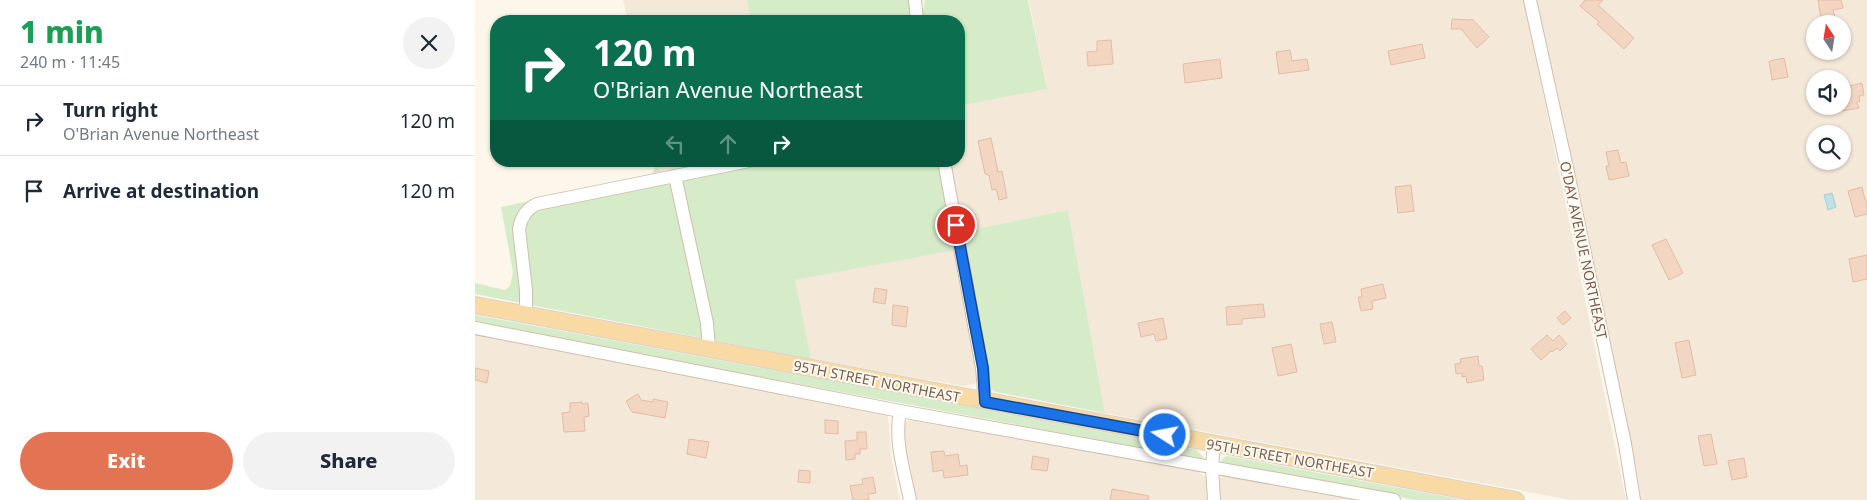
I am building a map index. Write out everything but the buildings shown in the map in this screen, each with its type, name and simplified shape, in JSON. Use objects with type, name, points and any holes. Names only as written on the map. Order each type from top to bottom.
[{"type":"main road","name":"95TH STREET NORTHEAST","points":[[475,305],[1516,500]]},
{"type":"street","points":[[915,0],[916,15]]},
{"type":"street","name":"O'DAY AVENUE NORTHEAST","points":[[1530,0],[1569,174],[1621,426],[1634,500]]},
{"type":"street","points":[[526,315],[526,290],[519,229],[520,221],[525,212],[537,204],[719,167]]},
{"type":"street","points":[[945,167],[983,368],[985,402]]},
{"type":"street","points":[[675,176],[707,323],[709,349]]},
{"type":"street","points":[[475,328],[900,411],[1394,500]]},
{"type":"street","points":[[900,411],[897,427],[898,441],[910,500]]},
{"type":"street","points":[[1214,444],[1212,468],[1214,500]]},
{"type":"shaded area","points":[[623,0],[747,0],[750,15],[627,15]]},
{"type":"shaded area","points":[[1029,0],[1524,0],[1626,500],[1571,500],[1105,413],[1068,210],[962,232],[949,167],[965,167],[965,105],[1047,89]]},
{"type":"shaded area","points":[[1535,0],[1867,0],[1867,500],[1640,500]]},
{"type":"shaded area","points":[[658,167],[699,167],[660,175]]},
{"type":"shaded area","points":[[956,250],[977,364],[977,381],[974,384],[963,386],[811,359],[794,280]]},
{"type":"shaded area","points":[[475,335],[884,412],[888,415],[891,456],[900,500],[475,500]]},
{"type":"shaded area","points":[[914,418],[1194,470],[1205,476],[1209,500],[917,500],[904,438],[904,424]]},
{"type":"shaded area","points":[[1228,476],[1366,500],[1218,500],[1218,481],[1221,477]]},
{"type":"green space","points":[[747,0],[910,0],[913,15],[750,15]]},
{"type":"green space","points":[[925,0],[1028,0],[1047,89],[965,105],[965,15],[922,15]]},
{"type":"green space","points":[[655,167],[658,167],[660,175],[699,167],[940,167],[956,250],[795,280],[811,359],[475,294],[475,283],[505,290],[510,286],[513,272],[501,207],[650,176]]},
{"type":"green space","points":[[1068,210],[1105,413],[996,392],[991,389],[989,383],[962,232]]},
{"type":"green space","points":[[475,315],[1197,450],[1204,458],[475,324]]},
{"type":"green space","points":[[1227,456],[1465,500],[1415,500],[1221,463],[1222,459]]},
{"type":"water","points":[[1832,193],[1836,207],[1828,210],[1824,195]]},
{"type":"route","points":[[956,225],[983,368],[985,402],[1165,435]]}]
